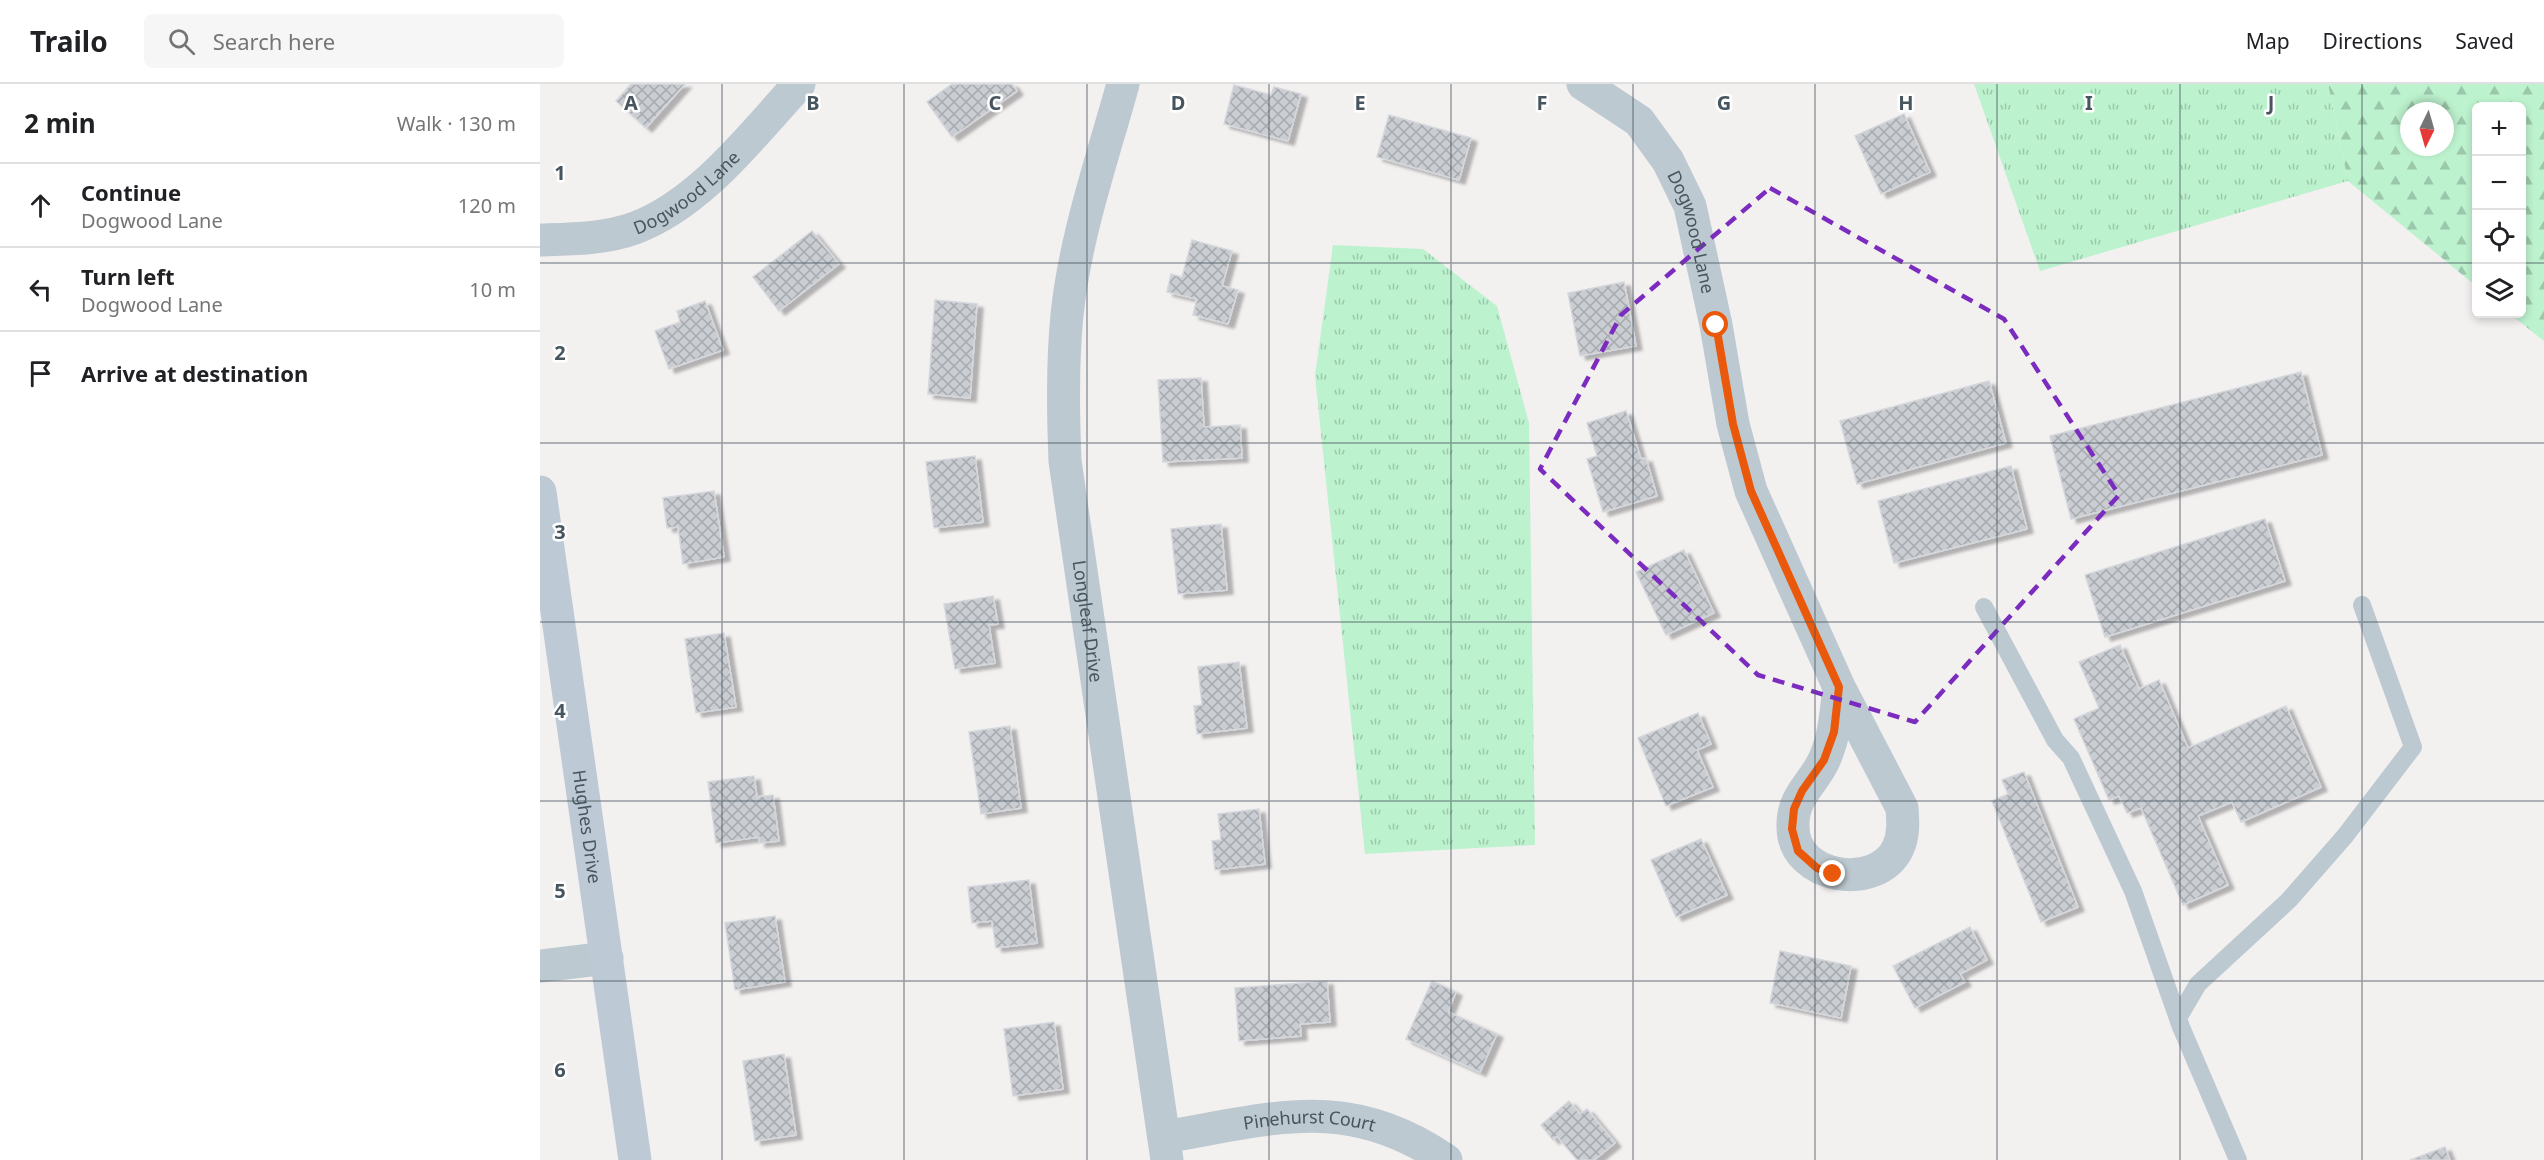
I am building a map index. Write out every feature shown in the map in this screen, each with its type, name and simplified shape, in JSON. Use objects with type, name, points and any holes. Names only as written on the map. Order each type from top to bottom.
[{"type":"street","name":"Dogwood Lane","points":[[540,240],[594,237],[634,228],[669,212],[699,191],[799,84]]},
{"type":"street","name":"Longleaf Drive","points":[[1123,84],[1077,252],[1067,313],[1062,387],[1065,461],[1166,1148]]},
{"type":"street","name":"Dogwood Lane","points":[[1583,84],[1639,121],[1668,160],[1690,206],[1716,325],[1733,424],[1751,491],[1839,687],[1902,808],[1904,829],[1898,849],[1882,866],[1856,875],[1833,874],[1817,868],[1798,851],[1792,829],[1794,809],[1802,791],[1824,760],[1834,732],[1839,687]]},
{"type":"street","name":"Hughes Drive","points":[[540,492],[635,1160]]},
{"type":"street","points":[[540,966],[606,958]]},
{"type":"street","name":"Pinehurst Court","points":[[1166,1148],[1293,1116],[1336,1116],[1385,1127],[1421,1143],[1446,1160]]},
{"type":"lane","points":[[2178,1018],[2198,984],[2289,900],[2345,836],[2413,747],[2362,605]]},
{"type":"lane","points":[[1984,606],[2055,740],[2071,758],[2133,891],[2178,1018],[2238,1160]]},
{"type":"highlighted area","points":[[1770,188],[2004,319],[2119,495],[1915,722],[1758,675],[1540,469],[1621,315]]},
{"type":"green space","points":[[1974,84],[2328,84],[2348,181],[2040,271]]},
{"type":"green space","points":[[2328,84],[2544,84],[2544,341],[2515,318],[2526,318],[2526,102],[2472,102],[2472,283],[2348,181]]},
{"type":"green space","points":[[1333,245],[1423,249],[1497,306],[1529,423],[1535,845],[1365,854],[1315,376]]},
{"type":"building","points":[[631,84],[685,84],[646,128],[616,101]]},
{"type":"building","points":[[952,84],[1012,84],[1017,91],[952,137],[927,102]]},
{"type":"building","points":[[1234,85],[1271,95],[1274,87],[1301,94],[1288,141],[1224,124]]},
{"type":"building","points":[[1904,114],[1930,172],[1881,194],[1855,136]]},
{"type":"building","points":[[1389,115],[1471,138],[1459,180],[1377,157]]},
{"type":"building","points":[[812,231],[839,264],[779,311],[753,277]]},
{"type":"building","points":[[1192,240],[1232,251],[1222,286],[1238,290],[1228,324],[1193,315],[1197,299],[1167,292],[1171,274],[1182,277]]},
{"type":"building","points":[[1624,282],[1636,346],[1580,356],[1568,293]]},
{"type":"building","points":[[935,300],[977,304],[970,398],[928,394]]},
{"type":"building","points":[[705,301],[723,350],[669,369],[655,331],[680,322],[677,311]]},
{"type":"building","points":[[2301,372],[2322,455],[2071,519],[2050,436]]},
{"type":"building","points":[[1201,378],[1204,427],[1240,425],[1242,458],[1163,462],[1158,380]]},
{"type":"building","points":[[1989,381],[2006,443],[1857,484],[1840,421]]},
{"type":"building","points":[[1626,411],[1641,459],[1646,458],[1657,496],[1603,512],[1587,459],[1597,456],[1587,423]]},
{"type":"building","points":[[975,456],[983,522],[934,528],[926,462]]},
{"type":"building","points":[[2011,466],[2027,529],[1894,563],[1878,501]]},
{"type":"building","points":[[714,491],[724,557],[683,564],[678,527],[667,528],[663,498]]},
{"type":"building","points":[[2265,519],[2285,581],[2105,637],[2085,575]]},
{"type":"building","points":[[1221,524],[1227,590],[1178,594],[1171,529]]},
{"type":"building","points":[[1684,550],[1714,613],[1666,635],[1636,572]]},
{"type":"building","points":[[993,596],[998,624],[989,625],[995,663],[955,669],[944,604]]},
{"type":"building","points":[[724,633],[736,707],[696,713],[685,639]]},
{"type":"building","points":[[2120,645],[2139,689],[2159,680],[2188,748],[2286,706],[2321,787],[2241,822],[2232,802],[2198,816],[2228,885],[2183,905],[2141,808],[2127,813],[2119,796],[2109,800],[2074,719],[2099,708],[2079,662]]},
{"type":"building","points":[[1239,662],[1247,728],[1197,734],[1194,706],[1202,705],[1198,667]]},
{"type":"building","points":[[1698,713],[1711,744],[1697,750],[1713,787],[1666,806],[1638,738]]},
{"type":"building","points":[[1010,726],[1021,808],[981,814],[969,732]]},
{"type":"building","points":[[2024,772],[2078,907],[2041,922],[1992,801],[2008,794],[2002,780]]},
{"type":"building","points":[[754,776],[757,797],[773,795],[779,841],[759,843],[759,837],[716,843],[708,782]]},
{"type":"building","points":[[1259,809],[1265,864],[1215,870],[1212,841],[1221,840],[1218,814]]},
{"type":"building","points":[[1701,839],[1727,895],[1676,917],[1651,860]]},
{"type":"building","points":[[1029,880],[1037,943],[996,948],[992,921],[972,923],[968,887]]},
{"type":"building","points":[[775,916],[785,982],[735,990],[725,923]]},
{"type":"building","points":[[1970,927],[1987,960],[1960,974],[1965,982],[1915,1008],[1893,966]]},
{"type":"building","points":[[1780,951],[1851,966],[1841,1018],[1770,1003]]},
{"type":"building","points":[[1327,981],[1330,1022],[1300,1024],[1301,1036],[1239,1041],[1235,988]]},
{"type":"building","points":[[1432,981],[1456,992],[1448,1012],[1497,1034],[1480,1072],[1406,1039]]},
{"type":"building","points":[[1054,1022],[1063,1089],[1013,1096],[1004,1029]]},
{"type":"building","points":[[784,1054],[796,1135],[755,1141],[743,1061]]},
{"type":"building","points":[[1569,1101],[1580,1114],[1587,1109],[1615,1143],[1594,1160],[1577,1160],[1557,1136],[1553,1140],[1541,1125]]},
{"type":"building","points":[[2445,1147],[2450,1160],[2410,1160]]},
{"type":"route","points":[[1716,325],[1733,424],[1751,491],[1839,687],[1834,732],[1824,760],[1802,791],[1794,809],[1792,829],[1798,851],[1817,868],[1833,874]]}]
